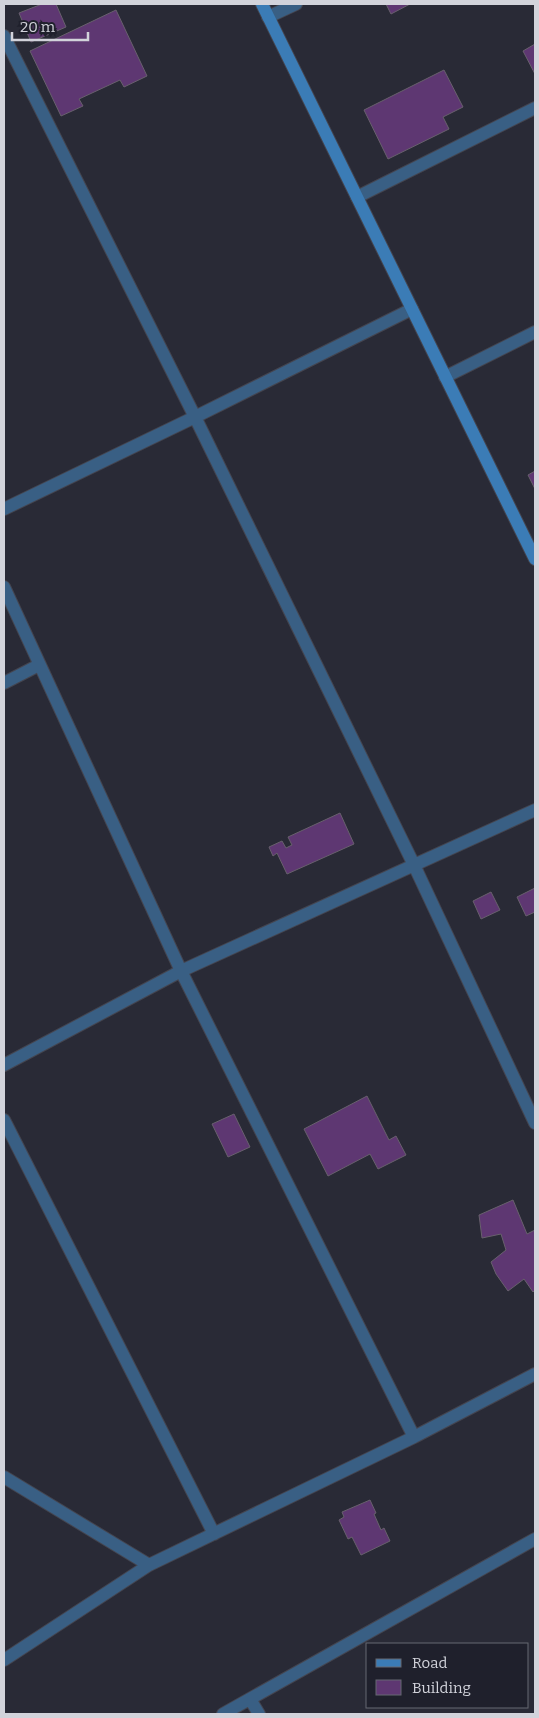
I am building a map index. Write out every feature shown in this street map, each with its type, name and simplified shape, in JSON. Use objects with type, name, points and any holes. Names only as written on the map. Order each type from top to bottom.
[{"type":"street","points":[[262,4],[535,559]]},
{"type":"street","points":[[268,17],[296,4]]},
{"type":"street","points":[[4,36],[195,417],[414,865],[535,1123]]},
{"type":"street","points":[[357,197],[535,108]]},
{"type":"street","points":[[4,509],[412,309]]},
{"type":"street","points":[[445,377],[535,332]]},
{"type":"street","points":[[4,588],[181,971],[414,1437]]},
{"type":"street","points":[[4,683],[39,665]]},
{"type":"street","points":[[4,1065],[181,971],[535,810]]},
{"type":"street","points":[[4,1120],[214,1534]]},
{"type":"street","points":[[4,1660],[149,1565],[414,1437],[535,1374]]},
{"type":"street","points":[[4,1477],[149,1565]]},
{"type":"street","points":[[223,1714],[535,1538]]},
{"type":"street","points":[[250,1699],[259,1714]]},
{"type":"building","points":[[42,4],[56,4],[66,27],[31,42],[19,13]]},
{"type":"building","points":[[386,4],[410,4],[391,14]]},
{"type":"building","points":[[116,10],[147,76],[124,87],[120,80],[79,99],[83,106],[61,116],[30,51]]},
{"type":"building","points":[[535,44],[535,74],[523,51]]},
{"type":"building","points":[[444,70],[463,107],[443,117],[449,129],[388,159],[364,110]]},
{"type":"building","points":[[535,471],[535,489],[528,475]]},
{"type":"building","points":[[340,813],[354,844],[287,874],[277,853],[273,856],[269,847],[282,841],[286,848],[292,845],[288,837]]},
{"type":"building","points":[[535,888],[535,912],[526,916],[517,897]]},
{"type":"building","points":[[491,892],[500,910],[481,919],[473,901]]},
{"type":"building","points":[[367,1096],[389,1140],[396,1136],[406,1155],[378,1169],[370,1154],[328,1176],[304,1129]]},
{"type":"building","points":[[234,1114],[250,1147],[228,1157],[212,1124]]},
{"type":"building","points":[[513,1200],[527,1234],[535,1230],[535,1290],[533,1292],[524,1279],[508,1291],[496,1274],[491,1262],[506,1250],[501,1234],[482,1238],[479,1215]]},
{"type":"building","points":[[370,1500],[381,1530],[384,1528],[390,1541],[361,1555],[352,1537],[348,1539],[339,1520],[344,1517],[342,1512]]}]
